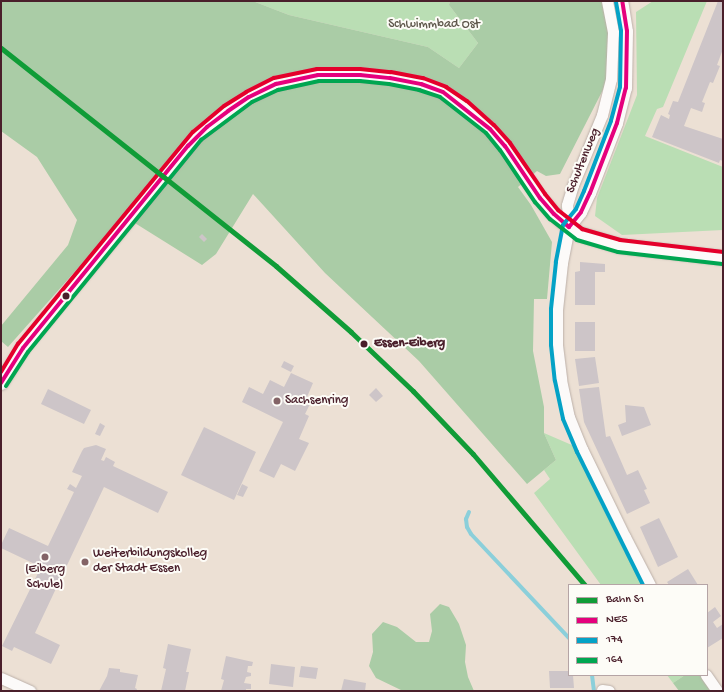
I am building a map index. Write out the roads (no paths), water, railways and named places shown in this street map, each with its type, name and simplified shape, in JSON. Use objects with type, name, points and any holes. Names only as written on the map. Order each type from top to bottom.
[{"type":"street","name":"Schultenweg","points":[[607,1],[612,33],[611,79],[602,114],[573,185],[567,205],[569,227],[557,310],[557,345],[561,380],[568,410],[582,449],[649,584]]},
{"type":"street","name":"Schultenweg","points":[[569,227],[581,212],[590,193],[618,123],[626,88],[628,38],[622,1]]},
{"type":"street","points":[[1,382],[23,348],[197,136],[212,123],[249,97],[276,84],[318,76],[360,75],[390,78],[421,84],[442,92],[463,106],[490,129],[505,146],[540,198],[554,214],[569,227],[594,240],[619,246],[723,258]]},
{"type":"street","points":[[707,676],[717,691]]},
{"type":"street","points":[[1,678],[30,691]]},
{"type":"waterway","points":[[469,512],[466,519],[467,527],[471,534],[568,637]]},
{"type":"waterway","points":[[592,676],[594,691]]},
{"type":"rail line","name":"S1","points":[[1,48],[276,266],[351,332],[413,391],[473,454],[584,584]]},
{"type":"place","name":"Essen-Eiberg","points":[[364,344]]},
{"type":"place","name":"Sachsenring","points":[[277,401]]},
{"type":"place","name":"(Eiberg Schule)","points":[[45,557]]},
{"type":"place","name":"Weiterbildungskolleg der Stadt Essen","points":[[85,562]]},
{"type":"park label","name":"Schwimmbad Ost","points":[[434,25]]}]
